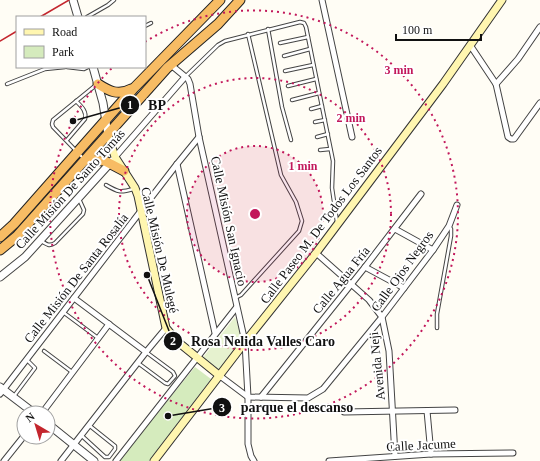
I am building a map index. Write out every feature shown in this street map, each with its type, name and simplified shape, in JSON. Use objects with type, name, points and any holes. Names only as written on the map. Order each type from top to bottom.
[{"type":"highway","points":[[0,237],[14,224],[134,88],[220,0]]},
{"type":"highway","points":[[0,250],[17,236],[171,65],[218,24],[240,0]]},
{"type":"highway","points":[[98,84],[112,92],[117,93],[122,93],[134,88]]},
{"type":"highway","points":[[85,160],[112,160],[124,171]]},
{"type":"main road","name":"Calle Paseo M. De Todos Los Santos","points":[[154,461],[245,342],[316,253],[443,84],[502,0]]},
{"type":"main road","points":[[108,135],[112,160]]},
{"type":"main road","name":"Calle Misión De Mulegé","points":[[124,171],[135,188],[142,211],[166,328],[178,342],[220,376]]},
{"type":"street","points":[[73,0],[78,16]]},
{"type":"street","points":[[322,0],[352,137]]},
{"type":"street","points":[[496,84],[518,59],[540,27]]},
{"type":"street","points":[[470,45],[496,84],[508,137],[514,139],[540,103]]},
{"type":"street","name":"Calle Misión San Ignacio","points":[[171,65],[185,77],[190,84],[199,137],[236,308],[245,342],[248,397],[248,444],[254,461]]},
{"type":"street","points":[[93,68],[106,119],[108,135]]},
{"type":"street","name":"Calle Misión De Santo Tomás","points":[[0,277],[25,257],[185,77]]},
{"type":"street","name":"Calle Misión De Santa Rosalía","points":[[1,390],[27,359],[199,137]]},
{"type":"street","points":[[177,164],[215,333]]},
{"type":"street","name":"Calle Agua Fría","points":[[261,397],[352,284],[421,194]]},
{"type":"street","name":"Calle Ojos Negros","points":[[261,397],[308,398],[323,389],[382,317],[433,250],[449,226],[457,205]]},
{"type":"street","points":[[395,229],[433,250]]},
{"type":"street","name":"Avenida Neji","points":[[316,253],[369,300],[382,317],[388,351],[395,456]]},
{"type":"street","points":[[365,267],[404,288]]},
{"type":"street","points":[[74,298],[146,352]]},
{"type":"street","points":[[116,461],[236,308]]},
{"type":"street","points":[[48,405],[109,324]]},
{"type":"street","points":[[62,461],[166,328]]},
{"type":"street","points":[[220,376],[248,397],[261,397]]},
{"type":"street","points":[[1,390],[24,405]]},
{"type":"street","points":[[427,410],[431,454]]},
{"type":"street","points":[[344,412],[455,410]]},
{"type":"street","points":[[56,430],[94,461]]},
{"type":"street","points":[[4,461],[17,445]]},
{"type":"street","name":"Calle Jacume","points":[[329,461],[431,454],[513,453]]},
{"type":"lane","points":[[89,16],[114,0]]},
{"type":"lane","points":[[185,77],[218,45],[232,38],[300,22],[304,23],[333,161],[332,188],[337,225]]},
{"type":"lane","points":[[146,26],[151,23]]},
{"type":"lane","points":[[268,29],[282,107],[291,140]]},
{"type":"lane","points":[[234,298],[241,295],[299,231],[302,221],[296,202],[281,175],[248,34]]},
{"type":"lane","points":[[280,43],[308,37]]},
{"type":"lane","points":[[284,56],[310,49]]},
{"type":"lane","points":[[285,72],[313,65]]},
{"type":"lane","points":[[7,84],[45,68]]},
{"type":"lane","points":[[75,68],[86,68]]},
{"type":"lane","points":[[288,86],[316,79]]},
{"type":"lane","points":[[85,160],[52,124],[53,120],[98,84]]},
{"type":"lane","points":[[292,100],[319,93]]},
{"type":"lane","points":[[67,140],[85,119],[86,115],[86,112],[76,101]]},
{"type":"lane","points":[[311,109],[322,106]]},
{"type":"lane","points":[[315,122],[325,120]]},
{"type":"lane","points":[[317,137],[328,134]]},
{"type":"lane","points":[[320,150],[330,149]]},
{"type":"lane","points":[[106,185],[118,192],[135,188]]},
{"type":"lane","points":[[40,240],[51,245],[83,214],[84,210],[79,197]]},
{"type":"lane","points":[[437,328],[437,314],[451,236],[449,226]]},
{"type":"lane","points":[[63,312],[98,338]]},
{"type":"lane","points":[[44,351],[72,372]]},
{"type":"lane","points":[[138,363],[165,384],[168,384],[175,376],[173,372],[146,352]]},
{"type":"lane","points":[[13,397],[35,368],[27,359]]},
{"type":"lane","points":[[81,436],[105,457],[109,457],[115,449],[115,446],[89,425]]},
{"type":"green space","points":[[235,317],[243,339],[217,374],[201,360]]},
{"type":"green space","points":[[195,367],[211,379],[149,461],[118,461]]},
{"type":"railway","points":[[42,16],[69,0]]},
{"type":"railway","points":[[0,41],[16,32]]},
{"type":"place","name":"BP","points":[[73,121]]},
{"type":"place","name":"Rosa Nelida Valles Caro","points":[[147,275]]},
{"type":"place","name":"parque el descanso","points":[[168,416]]}]
